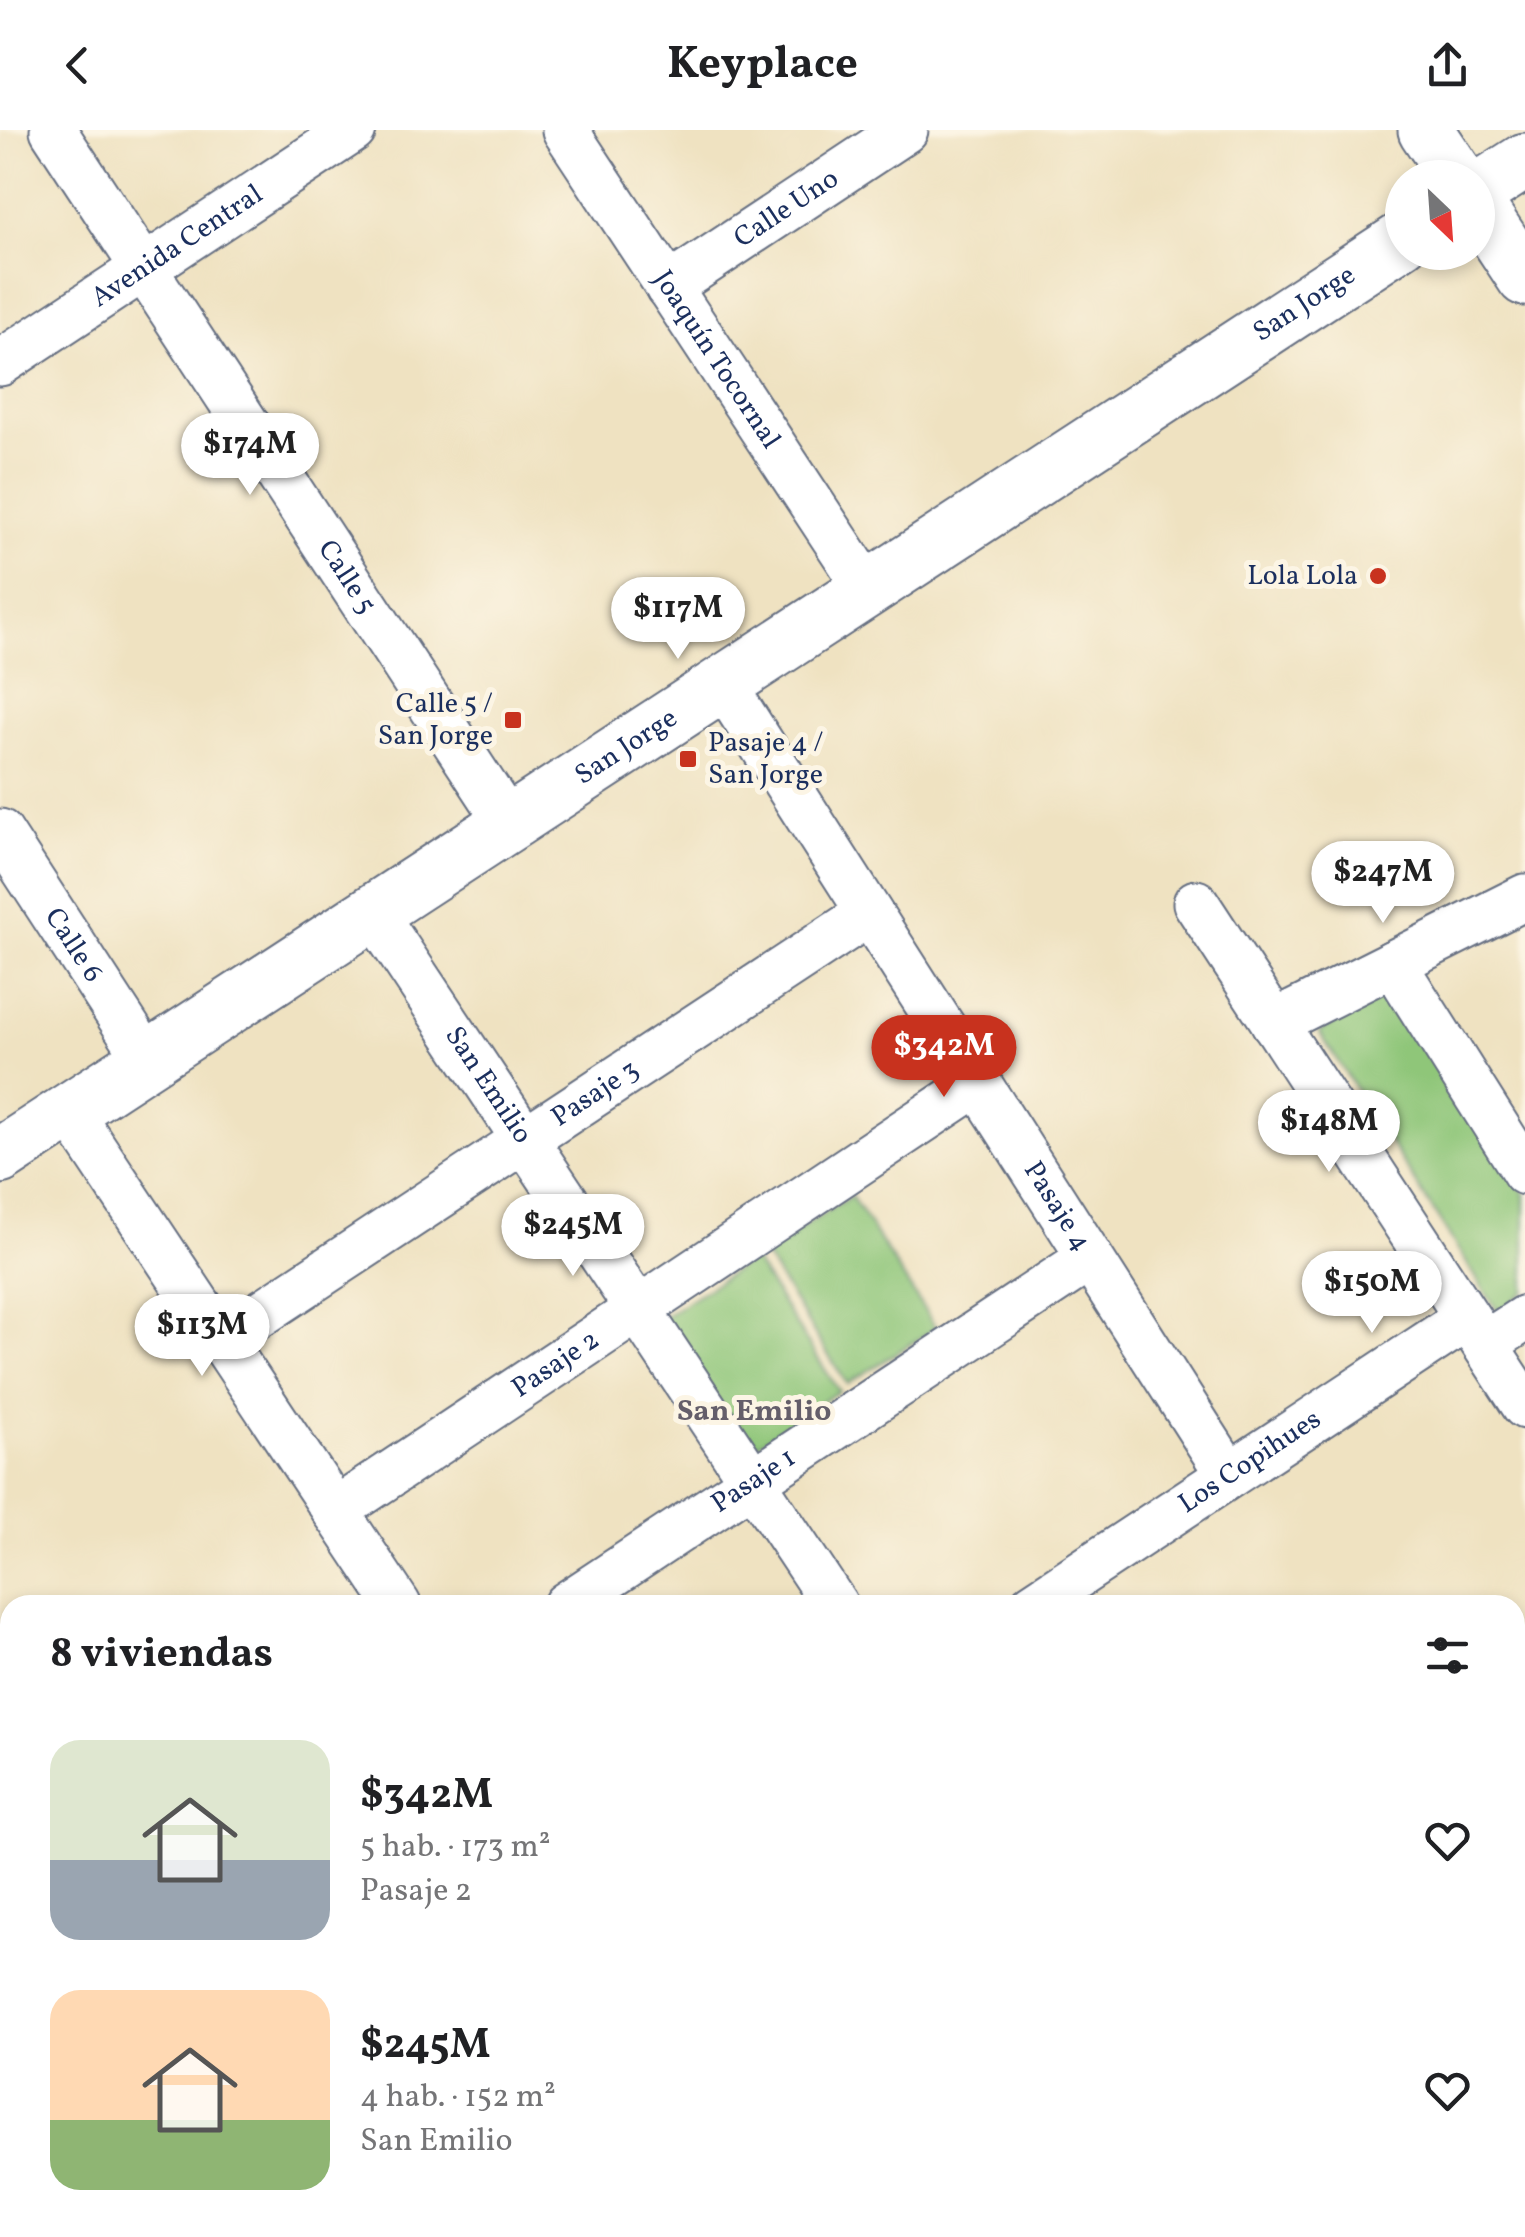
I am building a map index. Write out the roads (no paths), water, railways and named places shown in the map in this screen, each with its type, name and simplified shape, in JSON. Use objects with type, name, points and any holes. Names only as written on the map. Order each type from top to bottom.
[{"type":"street","name":"Calle 5","points":[[53,130],[509,824]]},
{"type":"street","name":"Avenida Central","points":[[0,362],[353,130]]},
{"type":"street","name":"Joaquín Tocornal","points":[[565,130],[868,589]]},
{"type":"street","name":"Calle Uno","points":[[668,287],[905,130]]},
{"type":"street","points":[[1426,130],[1446,160]]},
{"type":"street","points":[[1495,176],[1522,154]]},
{"type":"street","points":[[1495,233],[1525,278]]},
{"type":"street","name":"San Jorge","points":[[0,1156],[1385,251]]},
{"type":"street","name":"Pasaje 4","points":[[723,684],[1229,1476]]},
{"type":"street","name":"Calle 6","points":[[0,832],[148,1060]]},
{"type":"street","points":[[1274,1022],[1525,897]]},
{"type":"street","points":[[1196,903],[1525,1406]]},
{"type":"street","name":"San Emilio","points":[[373,912],[828,1595]]},
{"type":"street","name":"Pasaje 3","points":[[222,1340],[869,913]]},
{"type":"street","points":[[1393,963],[1525,1172]]},
{"type":"street","name":"Pasaje 2","points":[[335,1511],[978,1083]]},
{"type":"street","points":[[69,1111],[391,1595]]},
{"type":"street","name":"Pasaje 1","points":[[581,1595],[1090,1258]]},
{"type":"street","name":"Los Copihues","points":[[1048,1595],[1229,1476],[1476,1332],[1525,1318]]},
{"type":"place","name":"Lola Lola","points":[[1378,576]]},
{"type":"place","name":"Calle 5 / San Jorge","points":[[513,720]]},
{"type":"place","name":"Pasaje 4 / San Jorge","points":[[688,759]]},
{"type":"district","name":"San Emilio","points":[[754,1412]]}]
